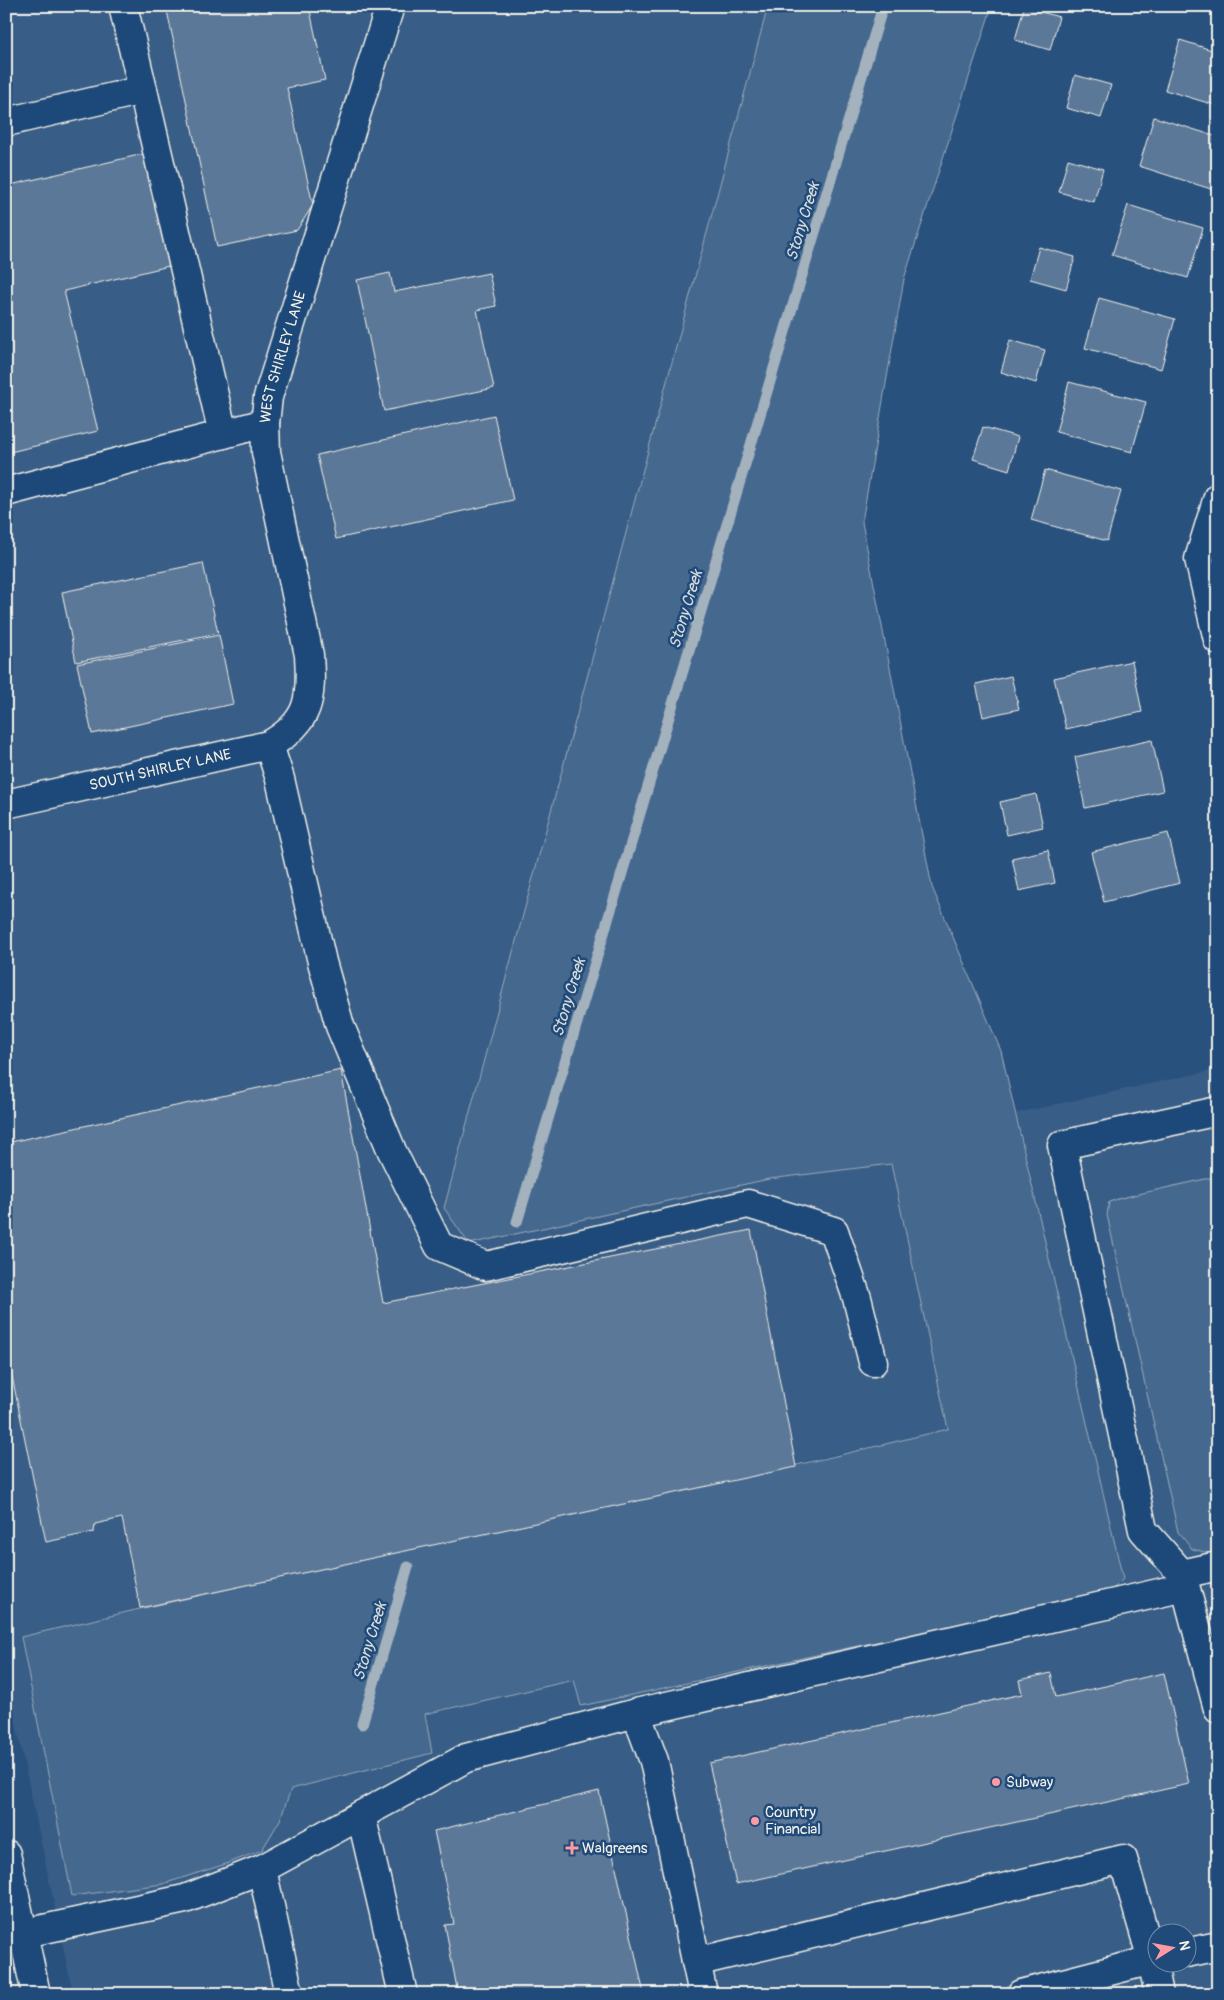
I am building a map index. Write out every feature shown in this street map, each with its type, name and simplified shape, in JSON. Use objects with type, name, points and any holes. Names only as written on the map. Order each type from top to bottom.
[{"type":"street","points":[[123,6],[223,434]]},
{"type":"street","name":"WEST SHIRLEY LANE","points":[[304,716],[311,689],[309,655],[266,452],[264,423],[268,397],[390,6]]},
{"type":"street","points":[[6,122],[143,90]]},
{"type":"street","points":[[6,492],[264,423]]},
{"type":"street","points":[[1218,497],[1199,558],[1218,640]]},
{"type":"street","name":"SOUTH SHIRLEY LANE","points":[[6,804],[269,745],[287,735],[304,716]]},
{"type":"street","points":[[269,745],[280,779],[322,962],[340,1026],[392,1151],[439,1246],[486,1266],[748,1204],[834,1231],[857,1298],[873,1362]]},
{"type":"street","points":[[1218,1111],[1062,1146],[1142,1530],[1184,1580],[1218,1709]]},
{"type":"street","points":[[15,1935],[185,1899],[262,1869],[466,1758],[636,1713],[1184,1580],[1218,1566]]},
{"type":"street","points":[[636,1713],[654,1761],[703,1994]]},
{"type":"street","points":[[361,1815],[403,1994]]},
{"type":"street","points":[[6,1854],[15,1935],[36,1994]]},
{"type":"street","points":[[696,1962],[1123,1859],[1146,1934]]},
{"type":"street","points":[[262,1869],[289,1994]]},
{"type":"street","points":[[1196,1951],[1218,1946]]},
{"type":"street","points":[[1021,1994],[1146,1962]]},
{"type":"street","points":[[1156,1972],[1159,1994]]},
{"type":"shaded area","points":[[6,6],[768,6],[444,1208],[770,1179],[891,1164],[948,1430],[140,1608],[22,1637],[280,1820],[291,1789],[432,1753],[425,1715],[574,1680],[581,1706],[1123,1579],[1016,1113],[1218,1069],[1218,1994],[73,1994],[6,1677]]},
{"type":"shaded area","points":[[768,6],[992,6],[904,279],[862,522],[932,887],[1001,1051],[1123,1579],[1111,1591],[581,1706],[574,1680],[425,1714],[432,1753],[291,1789],[280,1820],[262,1850],[226,1864],[163,1884],[72,1896],[21,1637],[253,1584],[833,1457],[948,1429],[891,1164],[769,1179],[469,1244],[444,1208]]},
{"type":"shaded area","points":[[1218,1176],[1218,1555],[1192,1549],[1178,1532],[1107,1215],[1109,1202]]},
{"type":"building","points":[[166,6],[309,6],[325,80],[287,88],[313,205],[297,230],[217,247]]},
{"type":"building","points":[[1024,7],[1059,17],[1050,50],[1015,40]]},
{"type":"building","points":[[1180,40],[1218,52],[1218,106],[1165,90]]},
{"type":"building","points":[[1075,75],[1111,85],[1101,118],[1066,108]]},
{"type":"building","points":[[1154,117],[1218,137],[1218,178],[1214,190],[1139,166]]},
{"type":"building","points":[[143,154],[169,266],[64,291],[98,431],[6,453],[6,186]]},
{"type":"building","points":[[1068,159],[1103,169],[1094,202],[1059,192]]},
{"type":"building","points":[[1128,205],[1203,228],[1188,278],[1112,255]]},
{"type":"building","points":[[1039,247],[1075,257],[1066,289],[1030,279]]},
{"type":"building","points":[[390,273],[394,292],[489,273],[496,306],[477,310],[494,388],[384,411],[357,280]]},
{"type":"building","points":[[1099,298],[1175,319],[1161,369],[1085,348]]},
{"type":"building","points":[[1010,340],[1045,350],[1036,383],[1001,372]]},
{"type":"building","points":[[1069,382],[1146,402],[1132,452],[1056,432]]},
{"type":"building","points":[[494,415],[513,500],[336,539],[317,455]]},
{"type":"building","points":[[983,427],[1018,437],[1009,470],[973,459]]},
{"type":"building","points":[[1045,470],[1121,491],[1107,541],[1031,520]]},
{"type":"building","points":[[203,563],[218,633],[76,662],[62,592]]},
{"type":"building","points":[[219,635],[233,704],[92,734],[77,664]]},
{"type":"building","points":[[1132,661],[1142,712],[1066,729],[1054,678]]},
{"type":"building","points":[[1011,676],[1019,709],[983,717],[976,684]]},
{"type":"building","points":[[1152,740],[1163,791],[1085,808],[1075,757]]},
{"type":"building","points":[[1036,794],[1043,827],[1007,835],[1000,802]]},
{"type":"building","points":[[1168,833],[1180,883],[1104,902],[1091,852]]},
{"type":"building","points":[[1048,850],[1055,883],[1019,891],[1012,858]]},
{"type":"building","points":[[341,1070],[383,1303],[751,1230],[796,1467],[140,1608],[122,1518],[95,1524],[94,1532],[46,1542],[6,1347],[6,1143]]},
{"type":"building","points":[[1051,1673],[1056,1697],[1164,1673],[1189,1784],[736,1884],[709,1763],[1022,1694],[1019,1680]]},
{"type":"building","name":"Walgreens","points":[[599,1791],[644,1994],[458,1994],[445,1925],[454,1924],[434,1831]]},
{"type":"waterway","name":"Stony Creek","points":[[517,1222],[883,6]]},
{"type":"waterway","name":"Stony Creek","points":[[362,1724],[408,1567]]},
{"type":"place","name":"Subway","points":[[996,1782]]},
{"type":"place","name":"Country Financial","points":[[755,1821]]},
{"type":"place","name":"Walgreens","points":[[572,1848]]}]
